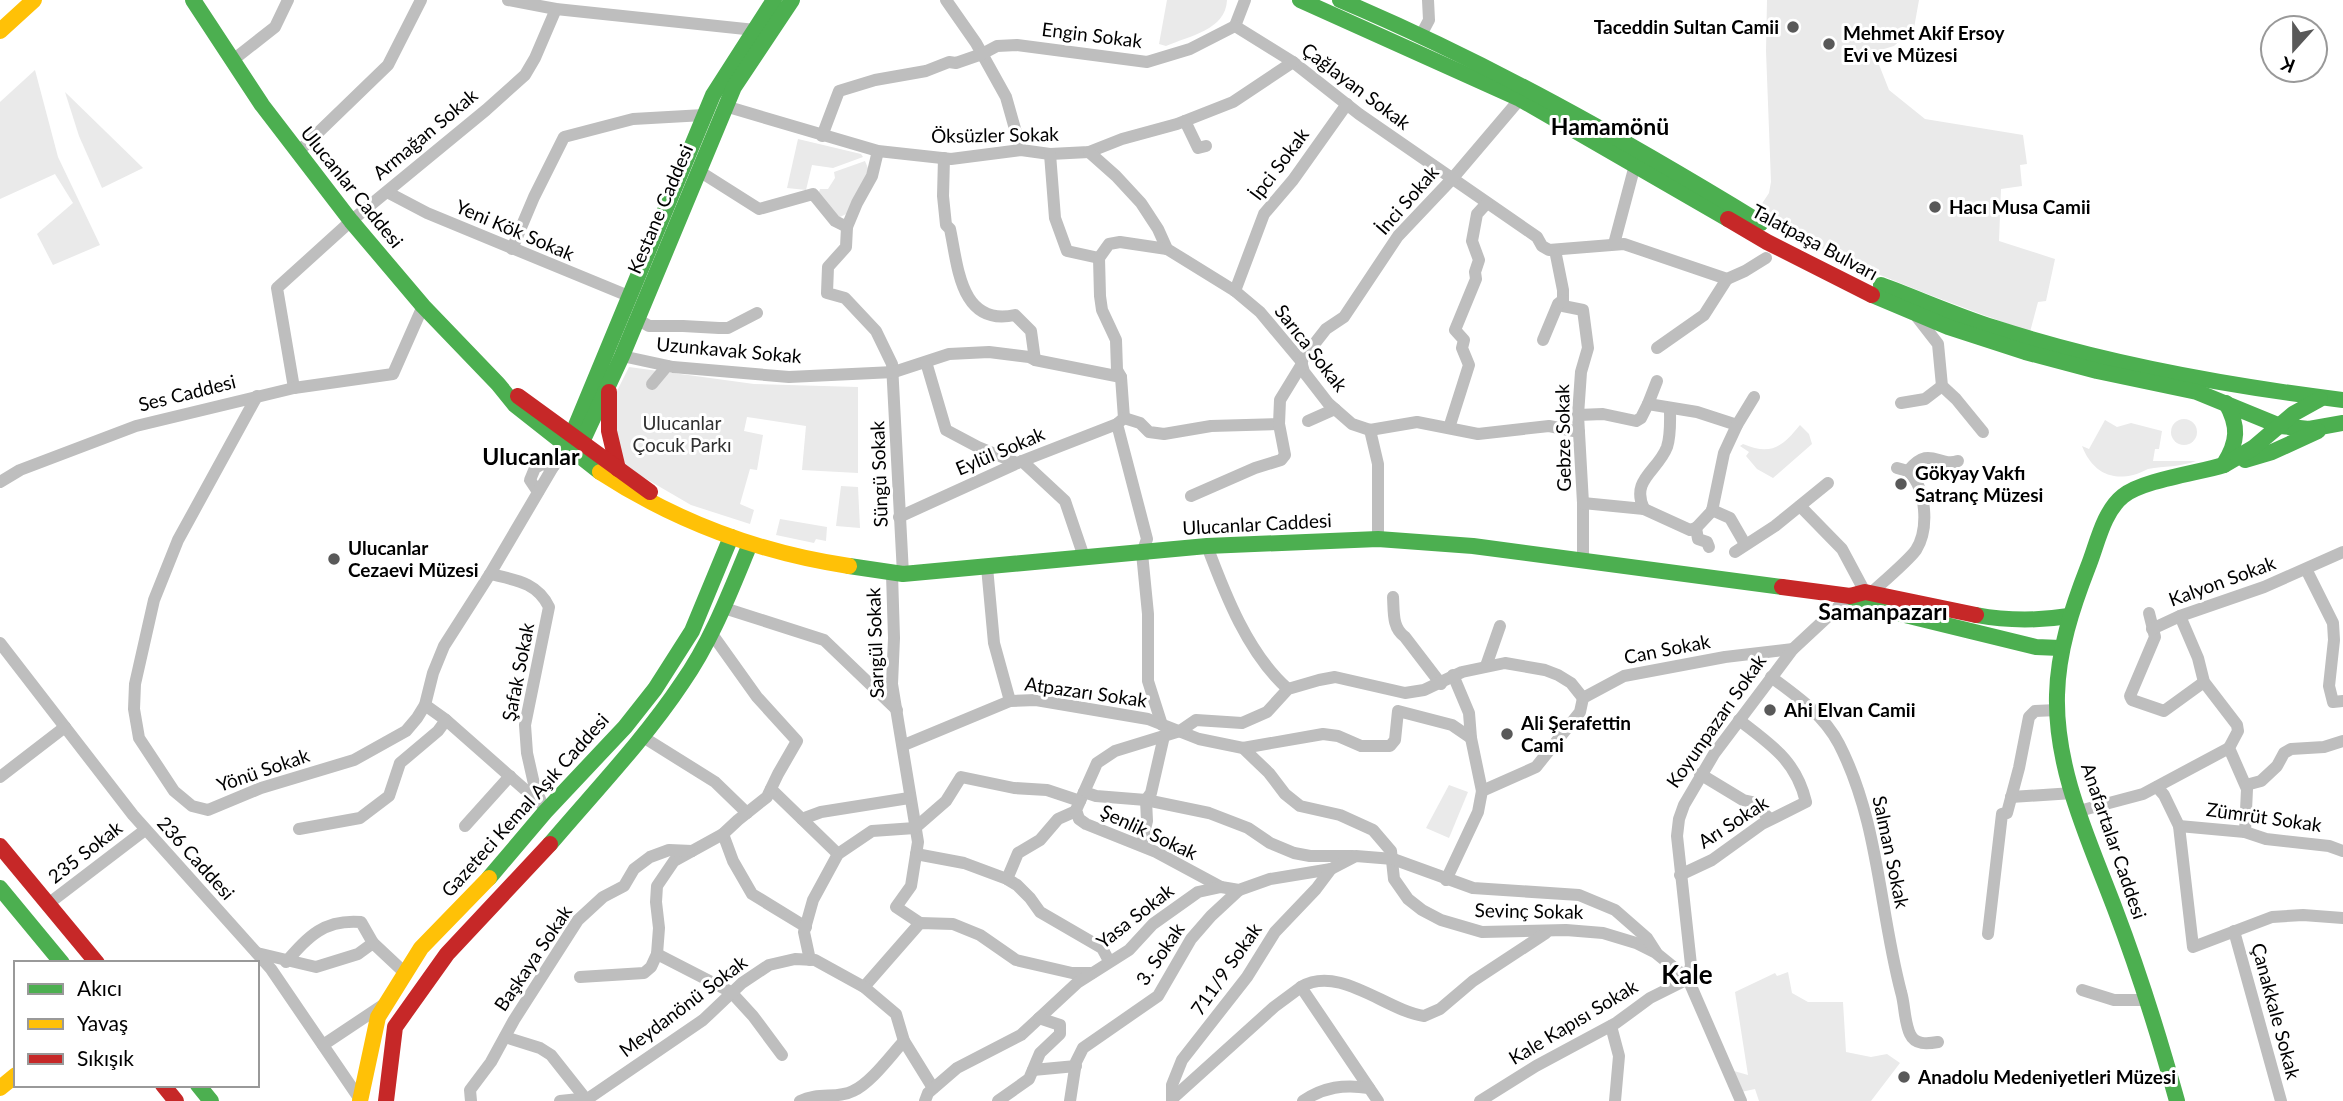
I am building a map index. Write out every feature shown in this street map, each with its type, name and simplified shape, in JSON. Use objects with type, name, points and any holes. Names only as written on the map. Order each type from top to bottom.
[{"type":"main road","points":[[0,31],[34,0]]},
{"type":"main road","name":"Ulucanlar Caddesi","points":[[193,0],[297,153],[423,306],[526,415],[618,469],[673,513]]},
{"type":"main road","name":"Kestane Caddesi","points":[[574,444],[713,95],[774,0]]},
{"type":"main road","name":"Kestane Caddesi","points":[[574,444],[622,356],[734,87],[792,0]]},
{"type":"main road","name":"Talatpaşa Bulvarı","points":[[1300,0],[1404,44],[1520,99],[1768,242],[1870,295],[1915,314],[2025,352],[2130,379],[2197,392],[2280,426],[2299,429],[2325,428],[2343,423]]},
{"type":"main road","name":"Talatpaşa Bulvarı","points":[[1340,0],[1421,35],[1526,86],[1619,138],[1773,231],[1921,302],[1994,328],[2096,357],[2320,399],[2343,400]]},
{"type":"main road","points":[[610,382],[608,424],[618,469]]},
{"type":"main road","points":[[2224,465],[2253,448],[2293,414],[2320,399]]},
{"type":"main road","points":[[2224,465],[2236,441],[2235,417],[2226,403]]},
{"type":"main road","points":[[2224,465],[2272,452],[2325,428]]},
{"type":"main road","name":"Ulucanlar Caddesi","points":[[574,444],[628,490],[673,513],[731,537],[822,562],[897,574],[1207,546],[1378,539],[1473,546],[1862,594]]},
{"type":"main road","name":"Anafartalar Caddesi","points":[[2177,1101],[2148,1000],[2073,793],[2058,730],[2060,648],[2069,616],[2107,521],[2121,498],[2141,488],[2224,465]]},
{"type":"main road","name":"Gazeteci Kemal Aşık Caddesi","points":[[360,1101],[378,1017],[421,948],[491,876],[544,808],[625,727],[655,690],[692,631],[731,537]]},
{"type":"main road","points":[[386,1101],[395,1027],[447,954],[536,860],[643,737],[684,681],[712,634],[750,544]]},
{"type":"main road","points":[[2060,648],[2036,647],[1864,606],[1862,594],[2017,622],[2069,616]]},
{"type":"main road","points":[[0,846],[95,961]]},
{"type":"main road","points":[[0,888],[60,961]]},
{"type":"main road","points":[[0,1088],[14,1077]]},
{"type":"main road","points":[[165,1087],[176,1101]]},
{"type":"main road","points":[[200,1087],[211,1101]]},
{"type":"street","points":[[233,60],[275,27],[288,0]]},
{"type":"street","points":[[297,153],[387,65],[421,0]]},
{"type":"street","points":[[509,0],[556,9],[755,30]]},
{"type":"street","points":[[946,0],[982,54],[1006,97],[1021,150]]},
{"type":"street","points":[[1235,26],[1245,0]]},
{"type":"street","points":[[1421,35],[1429,20],[1428,0]]},
{"type":"street","name":"Armağan Sokak","points":[[294,387],[276,288],[351,221],[525,75],[556,9]]},
{"type":"street","name":"Engin Sokak","points":[[822,136],[839,91],[875,80],[926,71],[949,62],[956,63],[997,46],[1017,46],[1147,62],[1190,49],[1235,26]]},
{"type":"street","name":"Çağlayan Sokak","points":[[1235,26],[1293,62],[1347,104],[1537,237],[1542,246],[1555,250]]},
{"type":"street","name":"Öksüzler Sokak","points":[[725,106],[878,150],[944,158],[988,156],[1021,150],[1050,154],[1089,152],[1185,121],[1233,102],[1293,62]]},
{"type":"street","name":"İnci Sokak","points":[[1301,362],[1326,329],[1344,317],[1398,236],[1452,179],[1520,99]]},
{"type":"street","name":"İpci Sokak","points":[[1235,291],[1264,214],[1347,104]]},
{"type":"street","points":[[512,248],[564,137],[633,119],[704,116]]},
{"type":"street","points":[[1185,121],[1198,148],[1206,146]]},
{"type":"street","points":[[878,150],[872,176],[847,227],[846,247],[828,267],[827,293],[845,298],[876,331],[894,372]]},
{"type":"street","points":[[1089,152],[1116,176],[1140,203],[1158,229],[1167,249]]},
{"type":"street","points":[[1050,154],[1055,218],[1068,251],[1099,258]]},
{"type":"street","points":[[944,158],[943,196],[946,225],[950,229],[959,281],[979,310],[991,317],[1015,315],[1031,331],[1035,360]]},
{"type":"street","points":[[1614,244],[1635,164]]},
{"type":"street","points":[[699,171],[759,209],[813,194],[835,221],[847,227]]},
{"type":"street","name":"Yeni Kök Sokak","points":[[387,192],[427,213],[631,297]]},
{"type":"street","points":[[1449,428],[1469,365],[1462,348],[1464,340],[1455,330],[1476,279],[1479,260],[1472,241],[1477,214],[1487,203]]},
{"type":"street","points":[[1141,845],[1147,821],[1146,800],[1151,793],[1163,730],[1148,681],[1148,614],[1142,553],[1147,539],[1120,421],[1121,377],[1117,370],[1116,340],[1102,310],[1099,258],[1110,244],[1120,242],[1167,249]]},
{"type":"street","points":[[1543,340],[1558,304],[1563,300],[1555,250],[1624,244],[1727,279]]},
{"type":"street","name":"Sarıca Sokak","points":[[1167,249],[1235,291],[1259,312],[1301,362],[1304,372],[1335,409],[1352,424],[1370,430]]},
{"type":"street","points":[[1657,348],[1704,315],[1727,279],[1766,258]]},
{"type":"street","name":"Gebze Sokak","points":[[1563,300],[1563,306],[1584,313],[1588,348],[1581,372],[1578,415],[1583,560]]},
{"type":"street","name":"Ses Caddesi","points":[[0,482],[20,470],[136,426],[294,387],[393,374],[423,306]]},
{"type":"street","points":[[637,319],[649,326],[727,328],[757,313]]},
{"type":"street","points":[[1915,314],[1938,344],[1942,386],[1983,432]]},
{"type":"street","name":"Uzunkavak Sokak","points":[[622,356],[667,366],[789,377],[894,372],[949,354],[989,352],[1029,357],[1121,377]]},
{"type":"street","points":[[926,362],[946,430],[978,447],[1019,462],[1065,501],[1084,557]]},
{"type":"street","points":[[1191,496],[1255,468],[1281,460],[1285,455],[1285,446],[1279,424],[1280,400],[1301,362]]},
{"type":"street","points":[[652,384],[667,366]]},
{"type":"street","name":"Süngü Sokak","points":[[894,372],[899,517],[897,574]]},
{"type":"street","points":[[1578,415],[1603,414],[1636,421],[1641,418],[1657,381]]},
{"type":"street","points":[[1901,403],[1926,399],[1942,386]]},
{"type":"street","name":"Yönü Sokak","points":[[257,396],[178,540],[153,600],[135,684],[134,709],[139,738],[174,791],[192,806],[208,810],[261,788],[354,760],[406,731],[425,705],[433,673],[444,646],[490,574]]},
{"type":"street","points":[[1583,503],[1632,506],[1690,530],[1696,528],[1712,510],[1724,453],[1754,397]]},
{"type":"street","points":[[1648,404],[1703,414],[1737,425]]},
{"type":"street","points":[[1644,509],[1640,495],[1644,476],[1654,468],[1668,443],[1670,408]]},
{"type":"street","points":[[1308,421],[1335,409]]},
{"type":"street","points":[[1120,421],[1140,423],[1149,432],[1164,435],[1212,426],[1279,424]]},
{"type":"street","name":"Eylül Sokak","points":[[899,517],[1019,462],[1120,421]]},
{"type":"street","points":[[1378,539],[1378,464],[1370,430],[1417,422],[1479,434],[1549,426],[1579,432]]},
{"type":"street","points":[[490,574],[553,467],[574,444]]},
{"type":"street","name":"Koyunpazarı Sokak","points":[[1688,979],[1691,965],[1677,836],[1686,798],[1700,774],[1793,649],[1916,550],[1924,526],[1920,493],[1912,474],[1903,469],[1926,457],[1952,463],[1958,461]]},
{"type":"street","points":[[1712,510],[1730,518],[1741,547],[1774,526],[1828,483]]},
{"type":"street","points":[[1800,506],[1842,549],[1862,594]]},
{"type":"street","points":[[1696,528],[1698,539],[1707,542],[1709,547]]},
{"type":"street","points":[[1207,546],[1228,603],[1271,674],[1288,688]]},
{"type":"street","name":"Kalyon Sokak","points":[[2152,629],[2180,616],[2264,587],[2343,552]]},
{"type":"street","points":[[987,567],[994,643],[1010,701]]},
{"type":"street","points":[[2306,569],[2333,623],[2329,686],[2333,702],[2343,701]]},
{"type":"street","name":"Şafak Sokak","points":[[490,574],[530,584],[543,594],[550,607],[525,725],[534,784],[544,808]]},
{"type":"street","name":"Sarıgül Sokak","points":[[897,574],[892,684],[918,842],[911,886],[896,907],[920,923]]},
{"type":"street","points":[[1393,597],[1398,633],[1405,637],[1441,684]]},
{"type":"street","points":[[724,608],[824,640],[897,710]]},
{"type":"street","points":[[2149,613],[2155,637],[2130,696],[2132,700],[2164,711],[2204,682]]},
{"type":"street","points":[[2079,811],[2143,794],[2229,748],[2237,736],[2237,725],[2204,682],[2198,658],[2180,616]]},
{"type":"street","points":[[1486,666],[1500,626]]},
{"type":"street","points":[[580,976],[644,973],[651,967],[657,954],[659,928],[657,886],[674,861],[723,834],[767,797],[797,741],[757,697],[712,634]]},
{"type":"street","name":"236 Caddesi","points":[[0,643],[145,830],[271,969],[360,1101]]},
{"type":"street","name":"Can Sokak","points":[[1583,698],[1624,676],[1725,657],[1793,649]]},
{"type":"street","points":[[1180,732],[1196,720],[1242,723],[1268,712],[1288,688],[1335,677],[1405,693],[1424,690],[1453,676],[1505,663],[1545,670],[1565,679],[1583,698],[1580,712],[1536,767],[1482,791]]},
{"type":"street","points":[[1447,880],[1478,812],[1482,791],[1471,738],[1469,713],[1453,676]]},
{"type":"street","name":"Salman Sokak","points":[[1771,677],[1815,712],[1832,732],[1842,751],[1863,803],[1873,842],[1891,956],[1909,1032],[1917,1041],[1926,1044],[1938,1042]]},
{"type":"street","name":"Atpazarı Sokak","points":[[904,746],[1010,701],[1036,700],[1148,719],[1163,730],[1243,748]]},
{"type":"street","points":[[425,705],[446,720],[544,808]]},
{"type":"street","points":[[1988,934],[2002,814],[2007,813],[2029,717],[2035,711],[2057,709]]},
{"type":"street","points":[[1243,748],[1323,734],[1338,736],[1361,746],[1390,746],[1395,740],[1398,711],[1452,725],[1471,738]]},
{"type":"street","points":[[299,829],[360,818],[389,796],[400,763],[438,731],[446,720]]},
{"type":"street","name":"Arı Sokak","points":[[1681,875],[1712,860],[1770,819],[1806,802],[1799,778],[1790,764],[1776,749],[1739,720]]},
{"type":"street","points":[[0,777],[65,727]]},
{"type":"street","points":[[1080,801],[1097,763],[1115,751],[1163,730]]},
{"type":"street","points":[[643,737],[715,782],[747,813]]},
{"type":"street","points":[[2246,785],[2261,781],[2277,766],[2284,753],[2291,749],[2324,747],[2343,741]]},
{"type":"street","points":[[1243,748],[1293,801],[1307,809],[1340,815],[1373,830],[1387,844],[1393,859]]},
{"type":"street","points":[[2229,748],[2246,785],[2245,832]]},
{"type":"street","points":[[1700,774],[1743,800],[1752,802],[1770,819]]},
{"type":"street","points":[[465,826],[510,776]]},
{"type":"street","points":[[930,1096],[904,1041],[897,1014],[864,987],[815,960],[810,960],[804,932],[813,900],[838,854],[872,831],[915,828],[946,801],[961,778],[1014,788],[1047,790],[1080,801]]},
{"type":"street","points":[[2157,787],[2164,795],[2179,826],[2193,947],[2272,917],[2303,915],[2343,918]]},
{"type":"street","points":[[771,789],[838,854]]},
{"type":"street","points":[[2011,797],[2073,793]]},
{"type":"street","points":[[1007,879],[1017,853],[1040,840],[1058,819],[1080,801],[1096,796],[1146,800],[1209,813],[1232,821],[1270,843],[1294,853],[1393,859],[1447,880],[1489,890],[1579,895],[1615,910],[1647,938],[1657,953]]},
{"type":"street","points":[[802,819],[821,812],[909,798]]},
{"type":"street","name":"Şenlik Sokak","points":[[1080,801],[1079,819],[1086,824],[1141,845],[1221,887]]},
{"type":"street","name":"Zümrüt Sokak","points":[[2179,826],[2245,832],[2266,839],[2329,846],[2343,852]]},
{"type":"street","name":"235 Sokak","points":[[48,904],[145,830]]},
{"type":"street","points":[[723,834],[733,861],[752,894],[806,927]]},
{"type":"street","name":"Başkaya Sokak","points":[[471,1101],[470,1090],[491,1062],[578,920],[603,897],[624,886],[634,869],[650,857],[669,850],[692,851]]},
{"type":"street","points":[[916,854],[964,863],[1007,879],[1017,885],[1040,912],[1102,948],[1109,961]]},
{"type":"street","name":"Yasa Sokak","points":[[930,1096],[957,1068],[1021,1035],[1077,983],[1129,950],[1153,924],[1198,892],[1221,887],[1240,890],[1255,883],[1331,869],[1356,856]]},
{"type":"street","name":"Sevinç Sokak","points":[[1393,859],[1394,879],[1408,900],[1422,911],[1441,920],[1482,932],[1566,930],[1603,933],[1657,953],[1688,979]]},
{"type":"street","name":"711/9 Sokak","points":[[1172,1100],[1172,1085],[1182,1060],[1240,986],[1275,932],[1331,869]]},
{"type":"street","name":"3. Sokak","points":[[1070,1101],[1076,1066],[1083,1048],[1157,996],[1191,939],[1211,916],[1240,890]]},
{"type":"street","points":[[286,962],[325,925],[343,920],[361,922],[373,943],[405,973]]},
{"type":"street","points":[[864,987],[920,923],[953,923],[980,935],[1016,960],[1072,973],[1092,973]]},
{"type":"street","name":"Çanakkale Sokak","points":[[2234,931],[2281,1101]]},
{"type":"street","points":[[1172,1100],[1274,1007],[1301,987],[1316,981],[1334,982],[1417,1016],[1424,1016],[1440,1009],[1473,981],[1548,932]]},
{"type":"street","points":[[256,953],[316,967],[358,954],[373,943]]},
{"type":"street","points":[[657,954],[731,992],[782,1055]]},
{"type":"street","name":"Meydanönü Sokak","points":[[584,1099],[600,1091],[703,1020],[731,992],[769,965],[795,959],[810,960]]},
{"type":"street","points":[[1688,979],[1741,1101]]},
{"type":"street","name":"Kale Kapısı Sokak","points":[[1480,1101],[1536,1066],[1611,1026],[1650,998],[1688,979]]},
{"type":"street","points":[[1301,987],[1378,1101]]},
{"type":"street","points":[[2082,990],[2114,1000],[2148,1000]]},
{"type":"street","points":[[323,1045],[386,1003]]},
{"type":"street","points":[[998,1101],[1029,1079],[1040,1053],[1060,1034],[1060,1025],[1039,1018]]},
{"type":"street","points":[[1611,1026],[1619,1056],[1615,1101]]},
{"type":"street","points":[[505,1037],[540,1048],[551,1055],[584,1099]]},
{"type":"street","points":[[800,1101],[810,1096],[853,1092],[873,1076],[904,1041]]},
{"type":"street","points":[[1033,1070],[1076,1066]]},
{"type":"street","points":[[1303,1101],[1329,1088],[1368,1088]]},
{"type":"street","points":[[560,1101],[584,1099]]},
{"type":"green space","points":[[1167,0],[1227,0],[1225,10],[1213,25],[1205,31],[1166,46],[1159,44]]},
{"type":"green space","points":[[1767,0],[1919,0],[1914,28],[1894,46],[1874,52],[1889,90],[1925,119],[2023,135],[2027,164],[2020,165],[2022,186],[2001,189],[1999,241],[2055,259],[2046,301],[2038,302],[2030,332],[1924,293],[1856,264],[1789,231],[1757,211],[1769,193],[1771,182],[1766,51]]},
{"type":"green space","points":[[35,70],[58,157],[100,245],[53,265],[37,234],[73,203],[55,174],[0,199],[0,102]]},
{"type":"green space","points":[[65,92],[143,168],[102,188],[79,136]]},
{"type":"green space","points":[[798,139],[861,154],[863,157],[833,168],[812,165],[806,190],[787,188]]},
{"type":"green space","points":[[865,161],[870,173],[846,214],[838,218],[818,195],[820,189],[828,189],[835,178],[834,172]]},
{"type":"green space","name":"Ulucanlar Çocuk Parkı","points":[[629,367],[754,384],[858,387],[858,473],[802,470],[806,426],[747,417],[744,431],[763,435],[757,470],[750,469],[740,504],[754,510],[750,524],[691,505],[624,466],[614,428],[614,397]]},
{"type":"green space","points":[[2184,419],[2193,423],[2197,432],[2193,441],[2184,445],[2175,441],[2171,432],[2175,423]]},
{"type":"green space","points":[[2105,420],[2117,427],[2131,423],[2162,431],[2159,449],[2155,449],[2153,461],[2196,461],[2148,469],[2135,475],[2108,475],[2090,461],[2082,446],[2089,449]]},
{"type":"green space","points":[[1800,425],[1809,434],[1812,444],[1773,478],[1757,469],[1746,456],[1749,452],[1740,446],[1743,444],[1761,449],[1775,447]]},
{"type":"green space","points":[[841,486],[858,487],[860,528],[836,526]]},
{"type":"green space","points":[[780,519],[827,527],[826,541],[816,539],[814,543],[776,535]]},
{"type":"green space","points":[[1449,785],[1468,792],[1449,838],[1426,828]]},
{"type":"green space","points":[[1788,972],[1792,993],[1808,1002],[1843,1002],[1846,1052],[1871,1057],[1887,1054],[1900,1063],[1871,1101],[1759,1101],[1755,1089],[1741,1092],[1734,1071],[1748,1075],[1735,992],[1775,973],[1777,976]]},
{"type":"traffic: fast","points":[[193,0],[262,105],[351,221],[423,306],[515,405],[600,472]]},
{"type":"traffic: fast","points":[[567,447],[713,95],[774,0]]},
{"type":"traffic: fast","points":[[576,455],[622,356],[734,87],[792,0]]},
{"type":"traffic: fast","points":[[1300,0],[1520,99],[1728,219]]},
{"type":"traffic: fast","points":[[1340,0],[1449,49],[1555,104],[1761,223]]},
{"type":"traffic: fast","points":[[1881,285],[2037,341],[2124,363],[2212,381],[2343,400]]},
{"type":"traffic: fast","points":[[1872,295],[1948,327],[2025,352],[2097,371],[2197,392],[2280,426],[2309,429],[2343,423]]},
{"type":"traffic: fast","points":[[2224,465],[2253,448],[2293,414],[2320,399]]},
{"type":"traffic: fast","points":[[2224,464],[2235,434],[2233,419],[2226,403]]},
{"type":"traffic: fast","points":[[2245,460],[2272,452],[2318,431]]},
{"type":"traffic: fast","points":[[2177,1101],[2140,980],[2068,777],[2058,723],[2058,679],[2063,646],[2077,598],[2101,529],[2116,503],[2132,490],[2171,477],[2224,465]]},
{"type":"traffic: fast","points":[[489,878],[545,812],[625,727],[655,689],[692,631],[731,537]]},
{"type":"traffic: fast","points":[[849,566],[903,574],[1207,546],[1378,539],[1473,546],[1782,587]]},
{"type":"traffic: fast","points":[[550,844],[635,745],[693,667],[728,598],[750,544]]},
{"type":"traffic: fast","points":[[1850,596],[1864,605],[2036,647],[2060,648]]},
{"type":"traffic: fast","points":[[1976,615],[2022,620],[2069,616]]},
{"type":"traffic: fast","points":[[0,888],[60,961]]},
{"type":"traffic: fast","points":[[200,1087],[211,1101]]},
{"type":"traffic: slow","points":[[0,31],[34,0]]},
{"type":"traffic: slow","points":[[600,472],[658,506],[720,533],[784,553],[849,566]]},
{"type":"traffic: slow","points":[[360,1101],[378,1017],[421,948],[489,878]]},
{"type":"traffic: slow","points":[[0,1088],[14,1077]]},
{"type":"traffic: jam","points":[[1728,219],[1767,242],[1872,295]]},
{"type":"traffic: jam","points":[[609,392],[609,431],[618,469]]},
{"type":"traffic: jam","points":[[518,396],[650,492]]},
{"type":"traffic: jam","points":[[1782,587],[1850,596],[1865,592],[1976,615]]},
{"type":"traffic: jam","points":[[386,1101],[395,1027],[447,954],[550,844]]},
{"type":"traffic: jam","points":[[0,846],[95,961]]},
{"type":"traffic: jam","points":[[165,1087],[176,1101]]},
{"type":"place","name":"Taceddin Sultan Camii","points":[[1793,27]]},
{"type":"place","name":"Mehmet Akif Ersoy Evi ve Müzesi","points":[[1829,44]]},
{"type":"place","name":"Hacı Musa Camii","points":[[1935,207]]},
{"type":"place","name":"Gökyay Vakfı Satranç Müzesi","points":[[1901,484]]},
{"type":"place","name":"Ulucanlar Cezaevi Müzesi","points":[[334,559]]},
{"type":"place","name":"Ahi Elvan Camii","points":[[1770,710]]},
{"type":"place","name":"Ali Şerafettin Cami","points":[[1507,734]]},
{"type":"place","name":"Anadolu Medeniyetleri Müzesi","points":[[1904,1077]]},
{"type":"district","name":"Hamamönü","points":[[1610,127]]},
{"type":"district","name":"Ulucanlar","points":[[531,457]]},
{"type":"district","name":"Samanpazarı","points":[[1883,612]]},
{"type":"district","name":"Kale","points":[[1687,975]]}]
